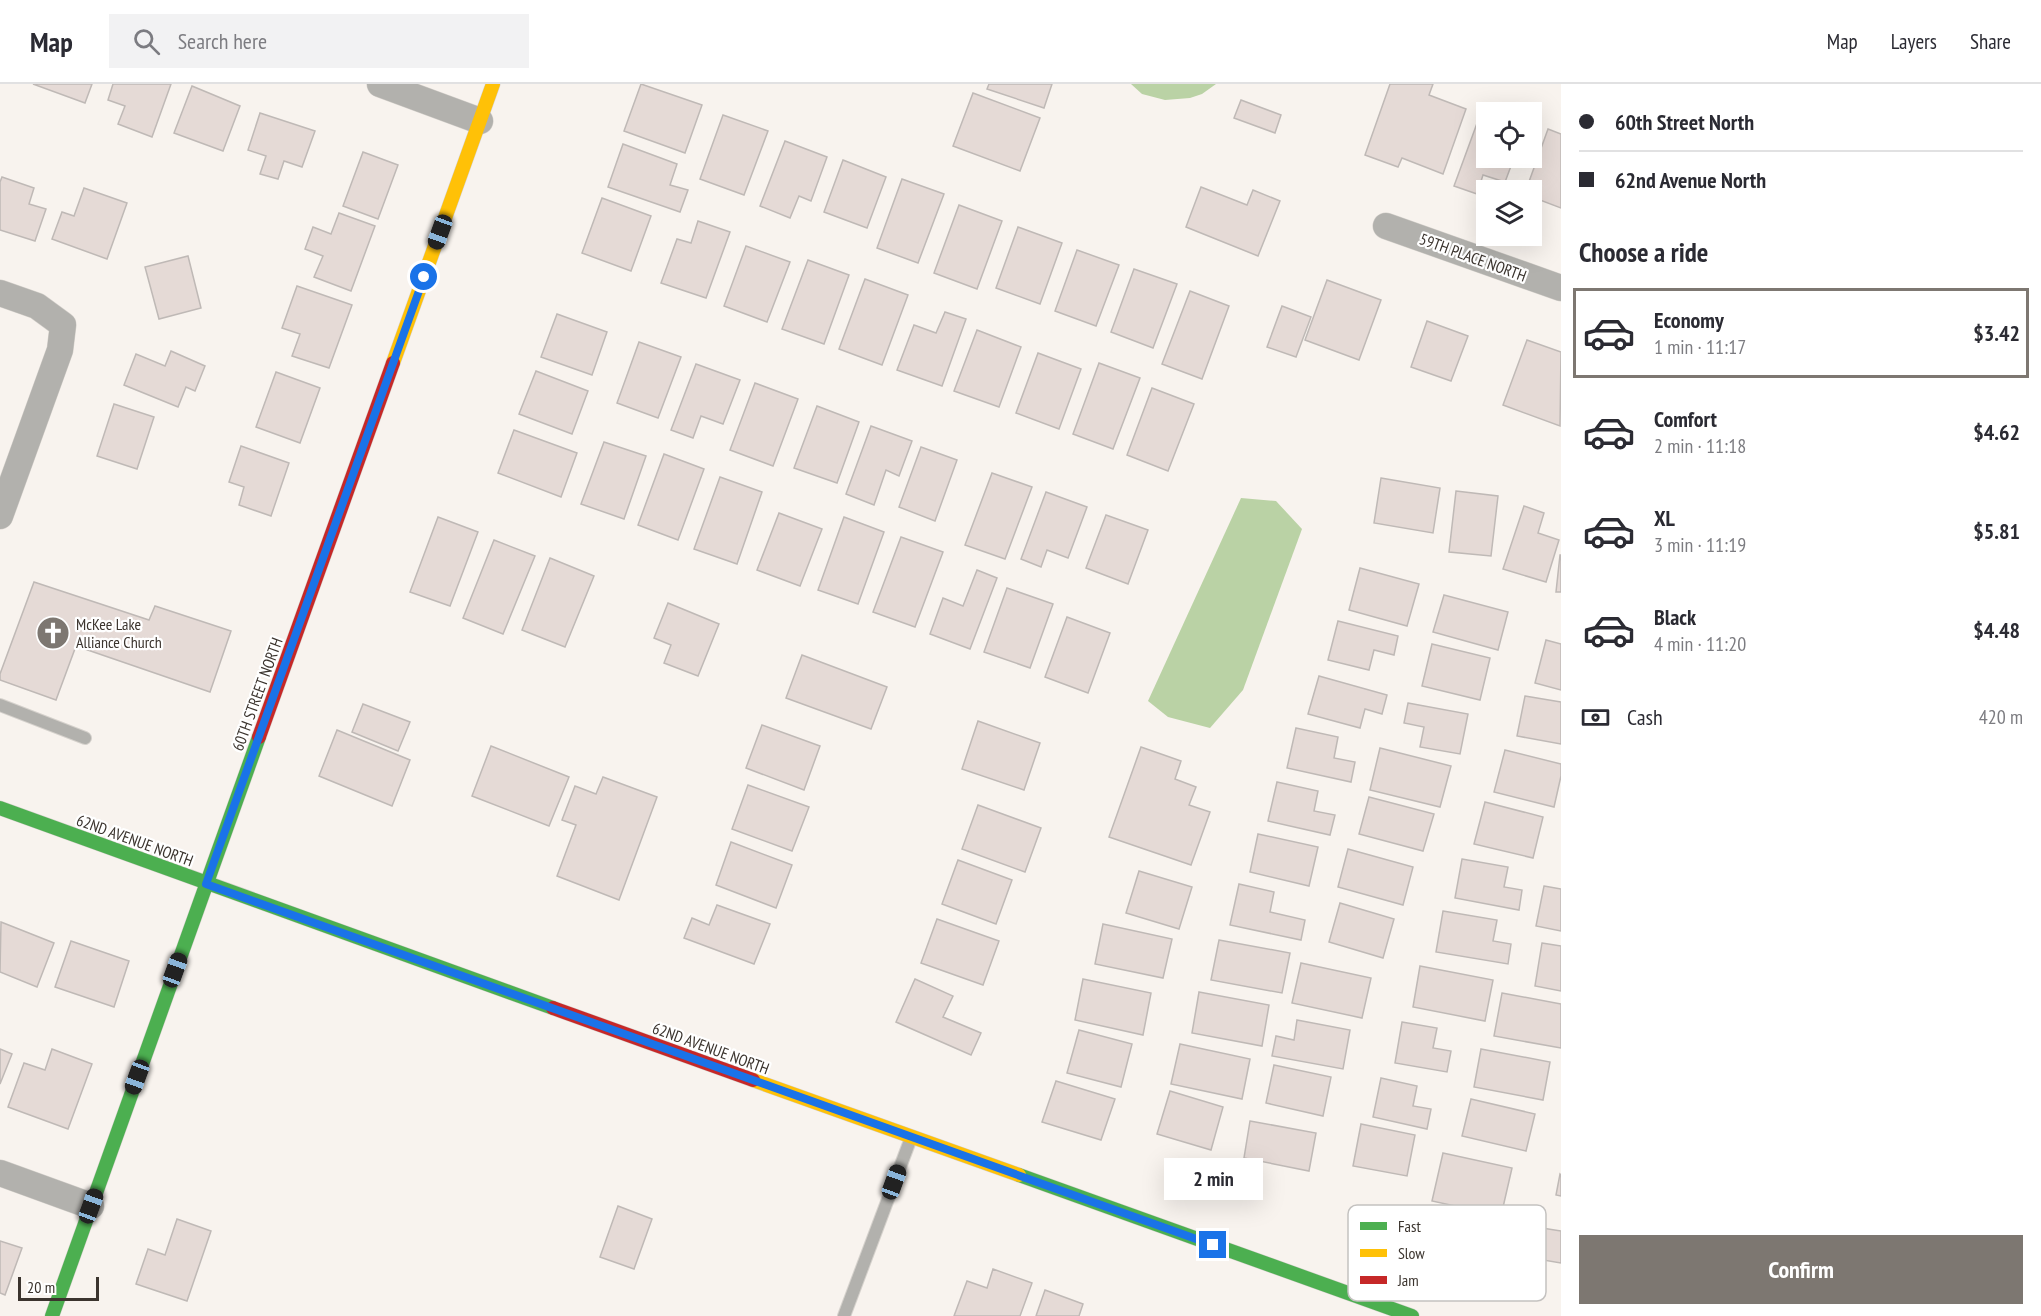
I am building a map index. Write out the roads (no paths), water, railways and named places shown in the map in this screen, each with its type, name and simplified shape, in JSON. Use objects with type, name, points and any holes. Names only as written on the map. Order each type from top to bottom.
[{"type":"street","points":[[380,84],[480,121]]},
{"type":"street","name":"60TH STREET NORTH","points":[[52,1316],[493,84]]},
{"type":"street","name":"59TH PLACE NORTH","points":[[1386,226],[1561,288]]},
{"type":"street","points":[[0,293],[37,306],[63,325],[60,350],[0,516]]},
{"type":"street","name":"62ND AVENUE NORTH","points":[[0,808],[1348,1293]]},
{"type":"street","points":[[0,1173],[91,1206]]},
{"type":"street","name":"62ND AVENUE NORTH","points":[[1370,1301],[1412,1316]]},
{"type":"lane","points":[[0,705],[85,738]]},
{"type":"lane","points":[[844,1316],[911,1137]]},
{"type":"place","name":"McKee Lake Alliance Church","points":[[53,633]]}]
